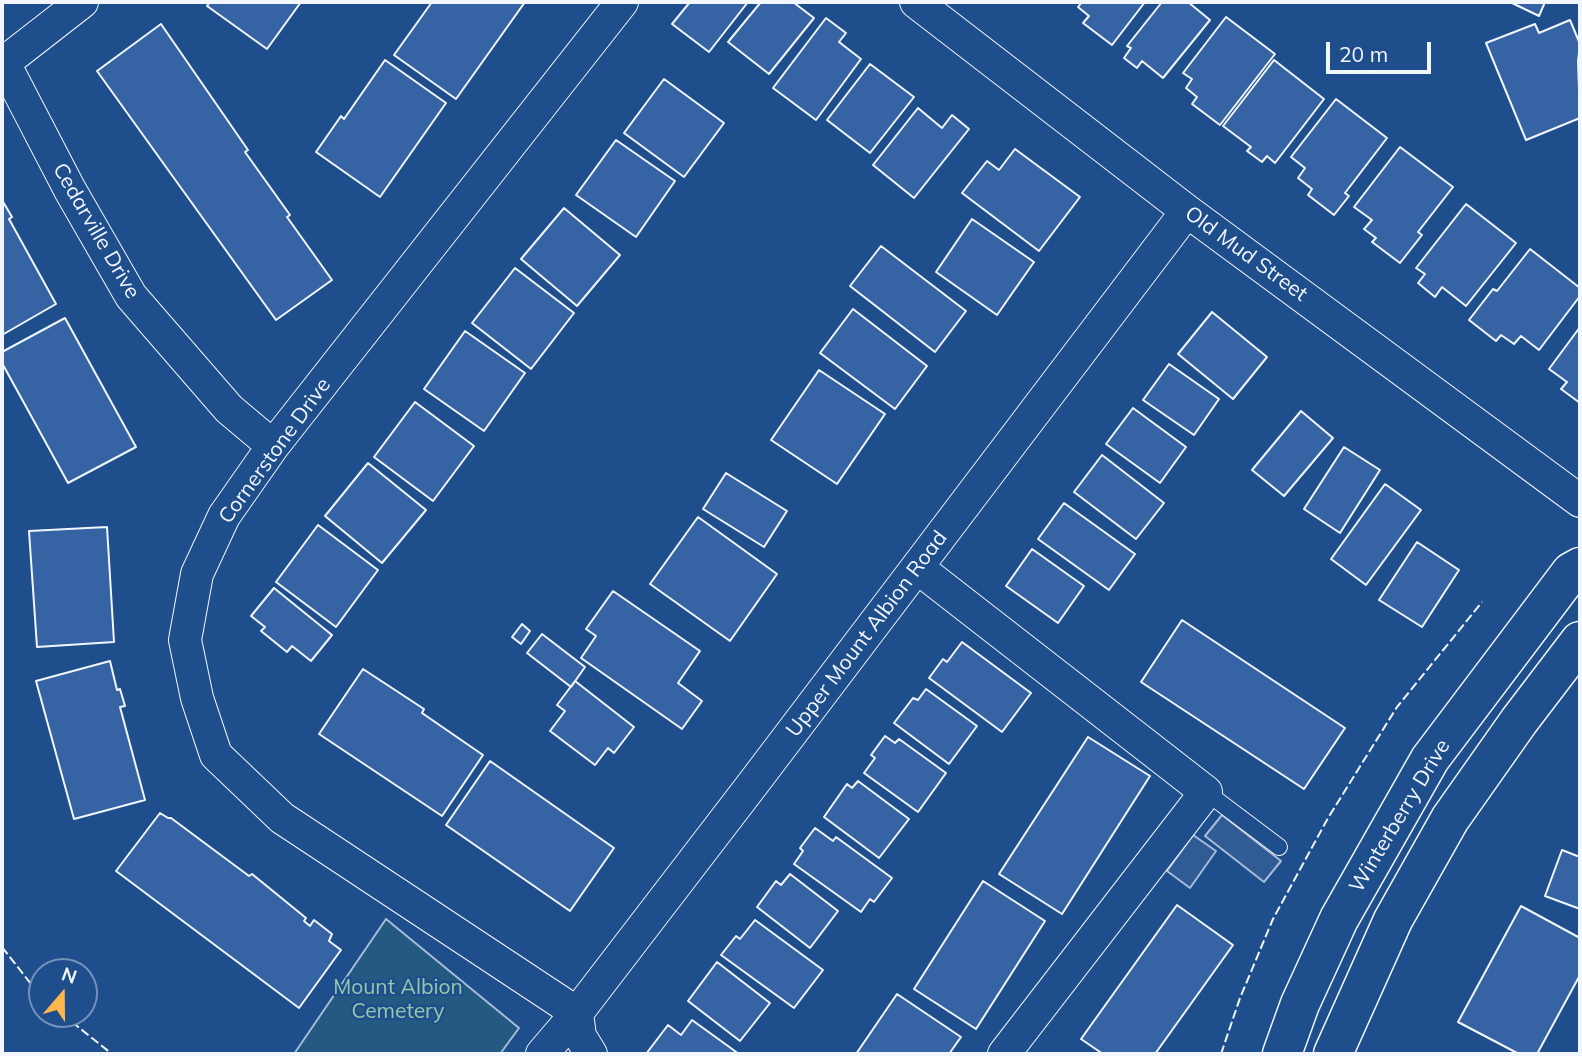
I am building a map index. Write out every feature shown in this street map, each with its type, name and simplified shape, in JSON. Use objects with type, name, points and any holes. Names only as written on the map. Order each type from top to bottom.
[{"type":"street","points":[[3,60],[82,2]]},
{"type":"street","name":"Cornerstone Drive","points":[[577,1013],[282,818],[216,755],[197,698],[185,640],[197,574],[225,516],[272,446],[622,2]]},
{"type":"street","name":"Old Mud Street","points":[[916,2],[1187,211],[1580,500]]},
{"type":"street","name":"Cedarville Drive","points":[[3,60],[70,190],[131,296],[229,409],[272,446]]},
{"type":"street","name":"Upper Mount Albion Road","points":[[542,1054],[577,1013],[918,568],[1187,211]]},
{"type":"street","name":"Winterberry Drive","points":[[1282,1054],[1300,1004],[1339,919],[1430,759],[1572,572],[1580,567]]},
{"type":"street","points":[[918,568],[1206,792],[1004,1054]]},
{"type":"street","points":[[1333,1054],[1394,920],[1450,819],[1518,721],[1580,641]]},
{"type":"street","points":[[577,1013],[580,1036],[592,1054]]},
{"type":"lane","points":[[1206,792],[1279,847]]},
{"type":"green space","name":"Mount Albion Cemetery","points":[[386,919],[519,1028],[500,1054],[294,1054]]},
{"type":"shaded area","points":[[1222,815],[1281,861],[1264,882],[1205,836]]},
{"type":"shaded area","points":[[1193,835],[1216,851],[1190,888],[1167,871]]},
{"type":"building","points":[[210,2],[301,2],[267,49],[207,6]]},
{"type":"building","points":[[432,2],[525,2],[456,99],[394,55]]},
{"type":"building","points":[[690,2],[748,2],[709,52],[672,24]]},
{"type":"building","points":[[761,2],[793,2],[814,18],[769,74],[728,42]]},
{"type":"building","points":[[1082,2],[1145,2],[1112,45],[1083,23],[1089,16],[1078,7]]},
{"type":"building","points":[[1162,2],[1188,2],[1210,20],[1163,78],[1142,61],[1137,68],[1124,58],[1131,48],[1127,46]]},
{"type":"building","points":[[1510,2],[1545,2],[1539,16]]},
{"type":"building","points":[[1226,17],[1275,54],[1220,125],[1192,104],[1197,97],[1186,88],[1192,79],[1183,73]]},
{"type":"building","points":[[826,18],[846,33],[839,42],[861,59],[816,120],[773,88]]},
{"type":"building","points":[[1570,20],[1580,44],[1580,118],[1526,140],[1486,43],[1535,24],[1539,33]]},
{"type":"building","points":[[161,24],[248,150],[245,152],[290,215],[287,217],[332,280],[276,320],[97,71]]},
{"type":"building","points":[[385,60],[446,103],[380,197],[316,152],[341,116],[344,119]]},
{"type":"building","points":[[1274,60],[1324,99],[1275,163],[1267,156],[1262,162],[1247,151],[1251,147],[1223,126]]},
{"type":"building","points":[[870,64],[914,97],[870,153],[827,120]]},
{"type":"building","points":[[664,79],[724,123],[684,177],[624,133]]},
{"type":"building","points":[[1336,99],[1387,138],[1345,193],[1349,196],[1334,215],[1308,195],[1312,189],[1298,178],[1305,168],[1291,157]]},
{"type":"building","points":[[918,108],[942,128],[952,115],[969,129],[914,198],[873,165]]},
{"type":"building","points":[[616,140],[675,181],[636,237],[576,195]]},
{"type":"building","points":[[1400,147],[1453,187],[1418,232],[1422,235],[1400,263],[1372,242],[1376,238],[1364,229],[1372,220],[1354,207]]},
{"type":"building","points":[[1015,149],[1080,197],[1039,251],[962,193],[987,161],[999,170]]},
{"type":"building","points":[[2,200],[12,217],[9,219],[56,304],[2,335]]},
{"type":"building","points":[[1466,204],[1516,243],[1466,306],[1442,287],[1435,297],[1418,283],[1425,274],[1416,268]]},
{"type":"building","points":[[564,208],[620,255],[577,306],[521,259]]},
{"type":"building","points":[[972,219],[1034,262],[997,315],[936,272]]},
{"type":"building","points":[[881,246],[966,311],[935,352],[850,286]]},
{"type":"building","points":[[1530,249],[1580,288],[1580,296],[1539,350],[1521,336],[1514,344],[1501,335],[1496,341],[1469,320],[1493,289],[1497,291]]},
{"type":"building","points":[[515,268],[574,313],[531,369],[472,323]]},
{"type":"building","points":[[853,309],[927,366],[895,409],[820,353]]},
{"type":"building","points":[[1212,312],[1267,357],[1233,399],[1178,354]]},
{"type":"building","points":[[65,318],[136,447],[68,483],[2,363],[2,352]]},
{"type":"building","points":[[1580,327],[1580,403],[1561,389],[1567,382],[1549,369]]},
{"type":"building","points":[[465,331],[525,373],[484,431],[424,389]]},
{"type":"building","points":[[1169,364],[1219,399],[1194,435],[1143,400]]},
{"type":"building","points":[[819,370],[885,414],[837,484],[771,440]]},
{"type":"building","points":[[415,402],[474,446],[433,501],[374,457]]},
{"type":"building","points":[[1133,408],[1186,447],[1160,483],[1106,444]]},
{"type":"building","points":[[1301,411],[1333,438],[1284,496],[1252,470]]},
{"type":"building","points":[[1344,447],[1380,470],[1340,533],[1304,509]]},
{"type":"building","points":[[1102,455],[1164,503],[1136,539],[1074,492]]},
{"type":"building","points":[[368,463],[426,510],[382,563],[325,516]]},
{"type":"building","points":[[726,473],[787,511],[764,547],[703,509]]},
{"type":"building","points":[[1385,484],[1421,510],[1366,585],[1331,559]]},
{"type":"building","points":[[1064,503],[1135,554],[1109,590],[1038,539]]},
{"type":"building","points":[[698,517],[777,574],[730,641],[650,584]]},
{"type":"building","points":[[318,525],[378,570],[336,627],[276,582]]},
{"type":"building","points":[[107,527],[114,642],[37,647],[29,531]]},
{"type":"building","points":[[1417,542],[1459,570],[1422,627],[1379,600]]},
{"type":"building","points":[[1032,549],[1084,586],[1058,623],[1006,586]]},
{"type":"building","points":[[274,588],[332,635],[311,661],[292,646],[287,652],[261,631],[265,627],[251,616]]},
{"type":"building","points":[[613,591],[700,651],[678,683],[702,701],[682,729],[581,658],[596,636],[586,629]]},
{"type":"building","points":[[1182,620],[1345,728],[1304,789],[1141,682]]},
{"type":"building","points":[[522,624],[530,631],[521,644],[512,637]]},
{"type":"building","points":[[542,634],[585,667],[571,687],[527,653]]},
{"type":"building","points":[[962,642],[1031,693],[1002,732],[929,678],[943,659],[947,662]]},
{"type":"building","points":[[110,661],[117,690],[120,689],[125,706],[120,707],[145,800],[74,819],[36,681]]},
{"type":"building","points":[[363,669],[424,709],[422,713],[483,755],[442,816],[319,734]]},
{"type":"building","points":[[575,681],[634,727],[614,753],[608,748],[595,765],[550,731],[565,711],[557,705]]},
{"type":"building","points":[[926,689],[977,726],[949,764],[894,723],[913,698],[918,700]]},
{"type":"building","points":[[885,736],[895,743],[899,739],[946,773],[918,812],[864,773],[875,758],[871,755]]},
{"type":"building","points":[[1088,737],[1150,776],[1062,914],[999,874]]},
{"type":"building","points":[[490,761],[614,848],[570,911],[446,825]]},
{"type":"building","points":[[858,781],[909,819],[879,858],[824,817],[847,784],[852,788]]},
{"type":"building","points":[[160,813],[171,818],[249,876],[252,874],[306,918],[304,921],[310,926],[314,920],[332,934],[329,941],[341,950],[299,1008],[116,871]]},
{"type":"building","points":[[815,828],[833,841],[836,837],[892,878],[874,902],[870,899],[861,912],[794,864],[803,851],[800,848]]},
{"type":"building","points":[[1562,850],[1580,857],[1580,909],[1545,896]]},
{"type":"building","points":[[790,874],[838,911],[810,948],[757,907],[776,881],[781,885]]},
{"type":"building","points":[[983,881],[1045,921],[976,1029],[914,989]]},
{"type":"building","points":[[1177,905],[1233,945],[1155,1054],[1103,1054],[1081,1039]]},
{"type":"building","points":[[1521,906],[1580,938],[1580,975],[1537,1054],[1519,1054],[1458,1022]]},
{"type":"building","points":[[755,920],[823,970],[794,1008],[721,955],[736,936],[740,939]]},
{"type":"building","points":[[717,962],[770,1003],[740,1041],[688,1001]]},
{"type":"building","points":[[897,994],[961,1037],[949,1054],[856,1054]]},
{"type":"building","points":[[692,1020],[739,1054],[646,1054],[668,1025],[681,1035]]},
{"type":"fence","points":[[1221,1054],[1240,998],[1273,919],[1328,818],[1397,707],[1482,602]]},
{"type":"fence","points":[[2,947],[28,980]]},
{"type":"fence","points":[[80,1028],[112,1054]]}]
